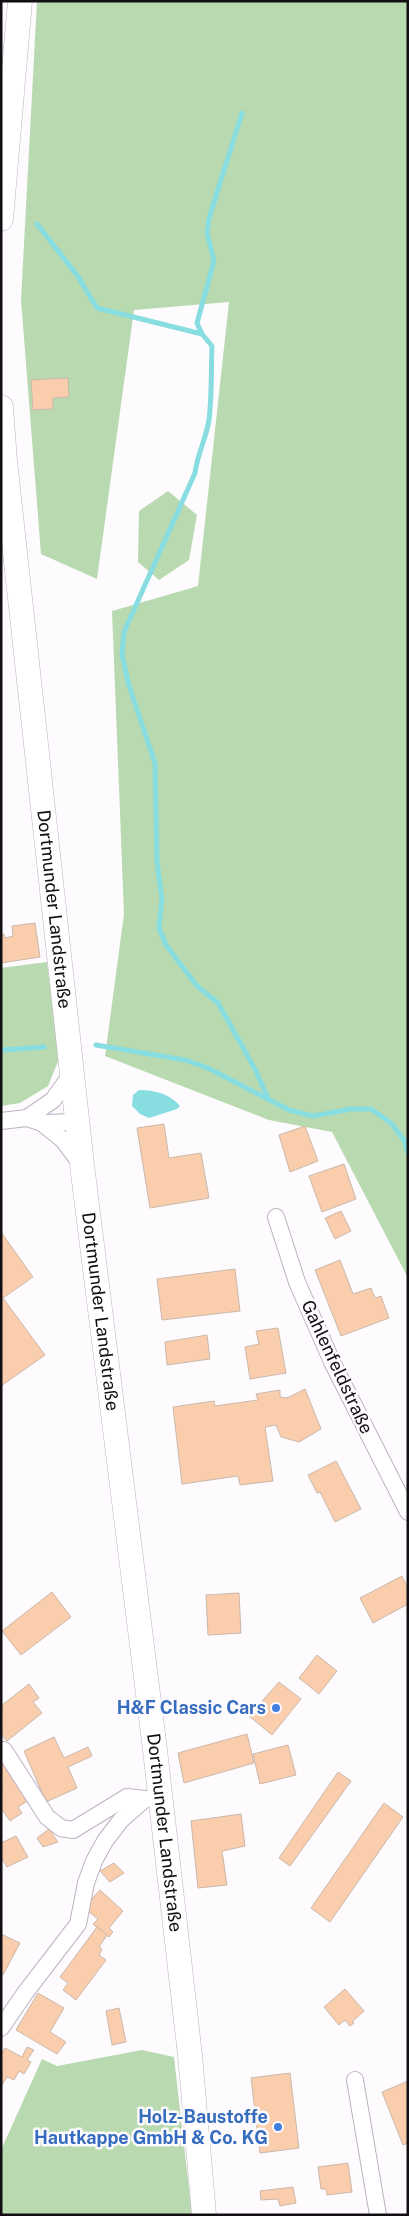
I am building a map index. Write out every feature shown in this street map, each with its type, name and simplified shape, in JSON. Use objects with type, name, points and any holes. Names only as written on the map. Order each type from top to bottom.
[{"type":"main road","points":[[1,219],[20,1]]},
{"type":"main road","name":"Dortmunder Landstraße","points":[[1,407],[5,461],[153,1798],[190,2055],[204,2215]]},
{"type":"street","points":[[26,1118],[53,1100],[73,1072]]},
{"type":"street","points":[[1,1121],[26,1118],[42,1123],[78,1122]]},
{"type":"street","points":[[42,1123],[63,1140],[82,1165]]},
{"type":"street","name":"Gahlenfeldstraße","points":[[276,1217],[297,1282],[330,1355],[408,1512]]},
{"type":"street","points":[[4,1750],[47,1817],[61,1828],[73,1830],[127,1797],[153,1798]]},
{"type":"street","points":[[1,2028],[25,1993],[78,1924],[86,1883],[94,1861],[105,1841],[122,1820],[153,1798]]},
{"type":"street","points":[[355,2080],[378,2215]]},
{"type":"green space","points":[[37,1],[408,1],[408,1278],[332,1132],[269,1120],[105,1056],[124,914],[112,611],[198,586],[229,302],[134,310],[97,579],[41,554],[21,300]]},
{"type":"green space","points":[[168,491],[197,515],[189,560],[159,580],[138,562],[139,511]]},
{"type":"green space","points":[[47,962],[59,1059],[48,1086],[20,1103],[1,1106],[1,968]]},
{"type":"green space","points":[[142,2050],[174,2057],[192,2215],[1,2215],[1,2150],[42,2059],[57,2066]]},
{"type":"water","points":[[139,1090],[162,1094],[172,1098],[180,1106],[177,1109],[149,1118],[140,1114],[132,1106],[133,1095]]},
{"type":"building","points":[[68,378],[69,397],[53,398],[53,409],[33,410],[31,380]]},
{"type":"building","points":[[35,923],[40,957],[1,963],[1,935],[4,934],[5,938],[13,936],[12,926]]},
{"type":"building","points":[[164,1124],[169,1158],[201,1153],[209,1198],[150,1208],[137,1128]]},
{"type":"building","points":[[305,1126],[318,1161],[290,1172],[279,1135]]},
{"type":"building","points":[[344,1164],[356,1199],[322,1212],[309,1176]]},
{"type":"building","points":[[341,1211],[351,1231],[335,1239],[325,1218]]},
{"type":"building","points":[[1,1232],[33,1277],[3,1298],[45,1355],[1,1386]]},
{"type":"building","points":[[340,1260],[353,1294],[371,1288],[375,1298],[381,1296],[389,1318],[341,1336],[315,1270]]},
{"type":"building","points":[[235,1269],[240,1311],[162,1320],[157,1279]]},
{"type":"building","points":[[278,1328],[286,1373],[250,1379],[245,1347],[259,1344],[256,1331]]},
{"type":"building","points":[[207,1335],[210,1359],[167,1365],[165,1342]]},
{"type":"building","points":[[305,1389],[321,1429],[299,1442],[281,1437],[276,1425],[265,1427],[273,1481],[240,1485],[238,1476],[182,1484],[173,1407],[214,1401],[215,1406],[258,1400],[256,1394],[280,1390],[280,1397],[287,1398]]},
{"type":"building","points":[[336,1461],[361,1509],[335,1522],[320,1492],[317,1493],[308,1475]]},
{"type":"building","points":[[402,1576],[408,1589],[408,1604],[373,1623],[360,1598]]},
{"type":"building","points":[[52,1592],[71,1617],[21,1655],[2,1631]]},
{"type":"building","points":[[239,1593],[241,1633],[208,1635],[206,1595]]},
{"type":"building","points":[[317,1655],[337,1671],[319,1694],[299,1678]]},
{"type":"building","name":"H&F Classic Cars","points":[[279,1682],[301,1699],[272,1735],[249,1716]]},
{"type":"building","points":[[29,1684],[39,1698],[33,1702],[42,1713],[7,1741],[1,1734],[1,1706]]},
{"type":"building","points":[[247,1734],[254,1763],[184,1783],[178,1753]]},
{"type":"building","points":[[54,1737],[64,1758],[88,1747],[92,1756],[68,1767],[77,1788],[46,1802],[24,1751]]},
{"type":"building","points":[[288,1745],[296,1775],[260,1784],[253,1754]]},
{"type":"building","points":[[1,1758],[29,1800],[18,1807],[22,1813],[10,1821],[1,1808],[1,1787],[3,1786],[1,1782]]},
{"type":"building","points":[[338,1772],[351,1781],[290,1866],[279,1858]]},
{"type":"building","points":[[384,1803],[403,1817],[330,1922],[311,1908]]},
{"type":"building","points":[[241,1814],[245,1846],[222,1851],[227,1885],[198,1888],[191,1821]]},
{"type":"building","points":[[49,1829],[58,1842],[43,1847],[37,1838]]},
{"type":"building","points":[[16,1836],[28,1857],[7,1867],[1,1857],[1,1843]]},
{"type":"building","points":[[114,1863],[124,1873],[110,1882],[100,1871]]},
{"type":"building","points":[[100,1890],[123,1911],[109,1928],[113,1932],[109,1937],[93,1924],[98,1919],[84,1908]]},
{"type":"building","points":[[97,1927],[107,1935],[99,1947],[102,1949],[99,1955],[106,1960],[76,2000],[63,1990],[68,1983],[60,1977]]},
{"type":"building","points":[[1,1934],[20,1943],[3,1975],[1,1974]]},
{"type":"building","points":[[345,1989],[364,2011],[350,2026],[345,2020],[339,2025],[324,2007]]},
{"type":"building","points":[[38,1993],[64,2008],[50,2032],[66,2042],[57,2054],[16,2030]]},
{"type":"building","points":[[119,2008],[126,2042],[112,2045],[106,2011]]},
{"type":"building","points":[[27,2047],[34,2050],[27,2060],[31,2062],[24,2074],[19,2071],[14,2080],[7,2077],[2,2085],[1,2055],[5,2048],[22,2057]]},
{"type":"building","points":[[290,2073],[299,2148],[260,2153],[251,2078]]},
{"type":"building","points":[[408,2081],[408,2143],[403,2145],[382,2092]]},
{"type":"building","points":[[348,2163],[352,2192],[327,2195],[326,2189],[321,2189],[318,2167]]},
{"type":"building","points":[[293,2187],[296,2203],[280,2206],[278,2199],[261,2200],[260,2191]]},
{"type":"waterway","points":[[202,334],[197,323],[214,261],[207,233],[209,218],[242,113]]},
{"type":"waterway","points":[[37,224],[77,275],[97,308],[202,334],[212,346],[209,420],[195,473],[124,632],[122,654],[129,686],[155,763],[157,862],[162,899],[159,928],[166,945],[197,986],[218,1003],[255,1069],[268,1098]]},
{"type":"waterway","points":[[96,1045],[185,1060],[208,1068],[289,1110],[313,1116],[351,1109],[371,1109],[391,1123],[404,1140],[408,1153]]},
{"type":"waterway","points":[[1,1050],[44,1047]]},
{"type":"place","name":"H&F Classic Cars","points":[[276,1708]]},
{"type":"place","name":"Holz-Baustoffe Hautkappe GmbH & Co. KG","points":[[278,2127]]}]
